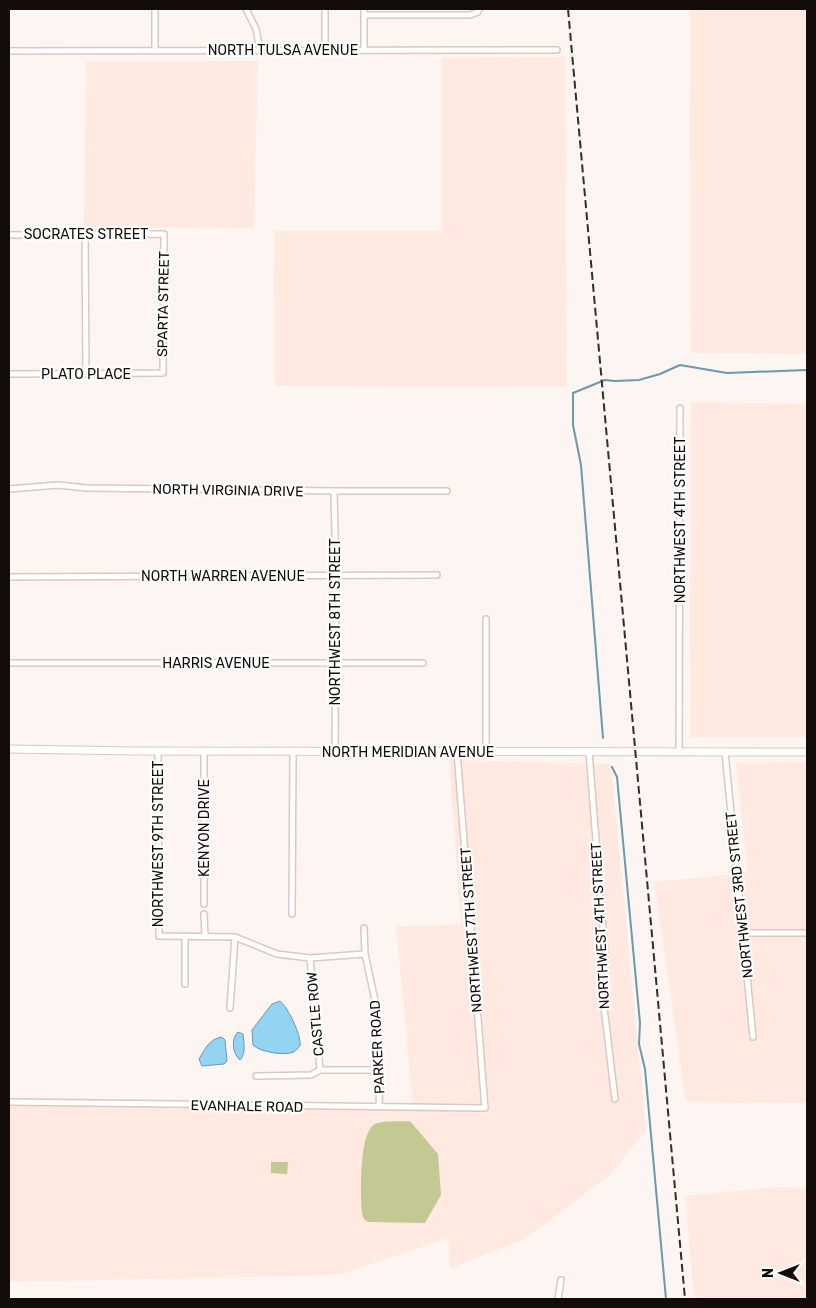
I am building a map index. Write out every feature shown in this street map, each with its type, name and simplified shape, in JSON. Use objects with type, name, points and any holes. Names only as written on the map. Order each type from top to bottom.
[{"type":"main road","name":"NORTH MERIDIAN AVENUE","points":[[9,749],[293,752],[807,752]]},
{"type":"street","points":[[154,50],[155,9]]},
{"type":"street","points":[[246,9],[256,29],[260,50]]},
{"type":"street","points":[[325,9],[325,51]]},
{"type":"street","points":[[364,50],[364,12],[470,15],[478,10]]},
{"type":"street","name":"NORTH TULSA AVENUE","points":[[9,51],[557,50]]},
{"type":"street","points":[[85,234],[86,374]]},
{"type":"street","name":"SOCRATES STREET","points":[[9,235],[164,234]]},
{"type":"street","name":"SPARTA STREET","points":[[163,373],[164,234]]},
{"type":"street","name":"PLATO PLACE","points":[[9,374],[163,373]]},
{"type":"street","name":"NORTHWEST 4TH STREET","points":[[679,752],[680,408]]},
{"type":"street","name":"NORTH VIRGINIA DRIVE","points":[[9,489],[58,485],[87,488],[447,491]]},
{"type":"street","name":"NORTHWEST 8TH STREET","points":[[334,491],[336,576],[335,752]]},
{"type":"street","name":"NORTH WARREN AVENUE","points":[[9,577],[437,575]]},
{"type":"street","points":[[486,619],[486,752]]},
{"type":"street","name":"HARRIS AVENUE","points":[[9,662],[423,663]]},
{"type":"street","name":"NORTHWEST 9TH STREET","points":[[158,751],[159,936],[185,937]]},
{"type":"street","name":"KENYON DRIVE","points":[[204,751],[204,904]]},
{"type":"street","points":[[292,914],[293,752]]},
{"type":"street","name":"NORTHWEST 7TH STREET","points":[[457,752],[484,1108]]},
{"type":"street","name":"NORTHWEST 4TH STREET","points":[[589,752],[605,954],[604,1007],[615,1099]]},
{"type":"street","name":"NORTHWEST 3RD STREET","points":[[725,752],[753,1037]]},
{"type":"street","points":[[204,914],[204,936]]},
{"type":"street","name":"PARKER ROAD","points":[[364,928],[365,954],[376,1005],[380,1070],[379,1107]]},
{"type":"street","points":[[743,933],[807,933]]},
{"type":"street","points":[[185,984],[185,937],[235,937],[277,954],[310,958],[365,954]]},
{"type":"street","points":[[230,1008],[235,937]]},
{"type":"street","name":"CASTLE ROW","points":[[310,958],[320,1070]]},
{"type":"street","points":[[256,1076],[310,1075],[320,1070],[380,1070]]},
{"type":"street","name":"EVANHALE ROAD","points":[[9,1102],[484,1108]]},
{"type":"street","points":[[558,1299],[561,1280]]},
{"type":"shaded area","points":[[690,9],[807,9],[807,354],[691,353]]},
{"type":"shaded area","points":[[565,57],[567,387],[275,386],[274,231],[442,231],[442,58]]},
{"type":"shaded area","points":[[86,61],[258,61],[254,228],[84,227]]},
{"type":"shaded area","points":[[691,402],[807,404],[807,737],[690,737]]},
{"type":"shaded area","points":[[449,760],[611,764],[646,1130],[611,1174],[525,1239],[450,1268],[448,1238],[338,1275],[9,1282],[9,1106],[442,1110],[442,1106],[413,1106],[396,926],[461,924]]},
{"type":"shaded area","points":[[807,762],[807,1103],[686,1102],[654,882],[748,873],[736,763]]},
{"type":"shaded area","points":[[778,1187],[807,1188],[807,1299],[694,1299],[685,1196]]},
{"type":"green space","points":[[410,1121],[438,1154],[441,1195],[425,1223],[368,1222],[362,1214],[361,1180],[366,1139],[375,1124]]},
{"type":"green space","points":[[271,1162],[288,1162],[287,1174],[271,1173]]},
{"type":"water","points":[[280,1001],[297,1029],[300,1042],[300,1046],[290,1053],[266,1051],[253,1045],[252,1030],[272,1004]]},
{"type":"water","points":[[238,1032],[243,1034],[244,1045],[244,1052],[240,1060],[235,1054],[233,1046],[234,1038]]},
{"type":"water","points":[[222,1037],[225,1040],[227,1061],[224,1064],[202,1066],[199,1059],[205,1048],[214,1040]]},
{"type":"waterway","points":[[603,738],[581,465],[573,425],[573,393],[605,380],[639,380],[660,374],[680,365],[727,373],[807,370]]},
{"type":"waterway","points":[[612,767],[617,777],[640,1023],[639,1044],[645,1069],[666,1299]]},
{"type":"railway","points":[[568,9],[685,1299]]}]
